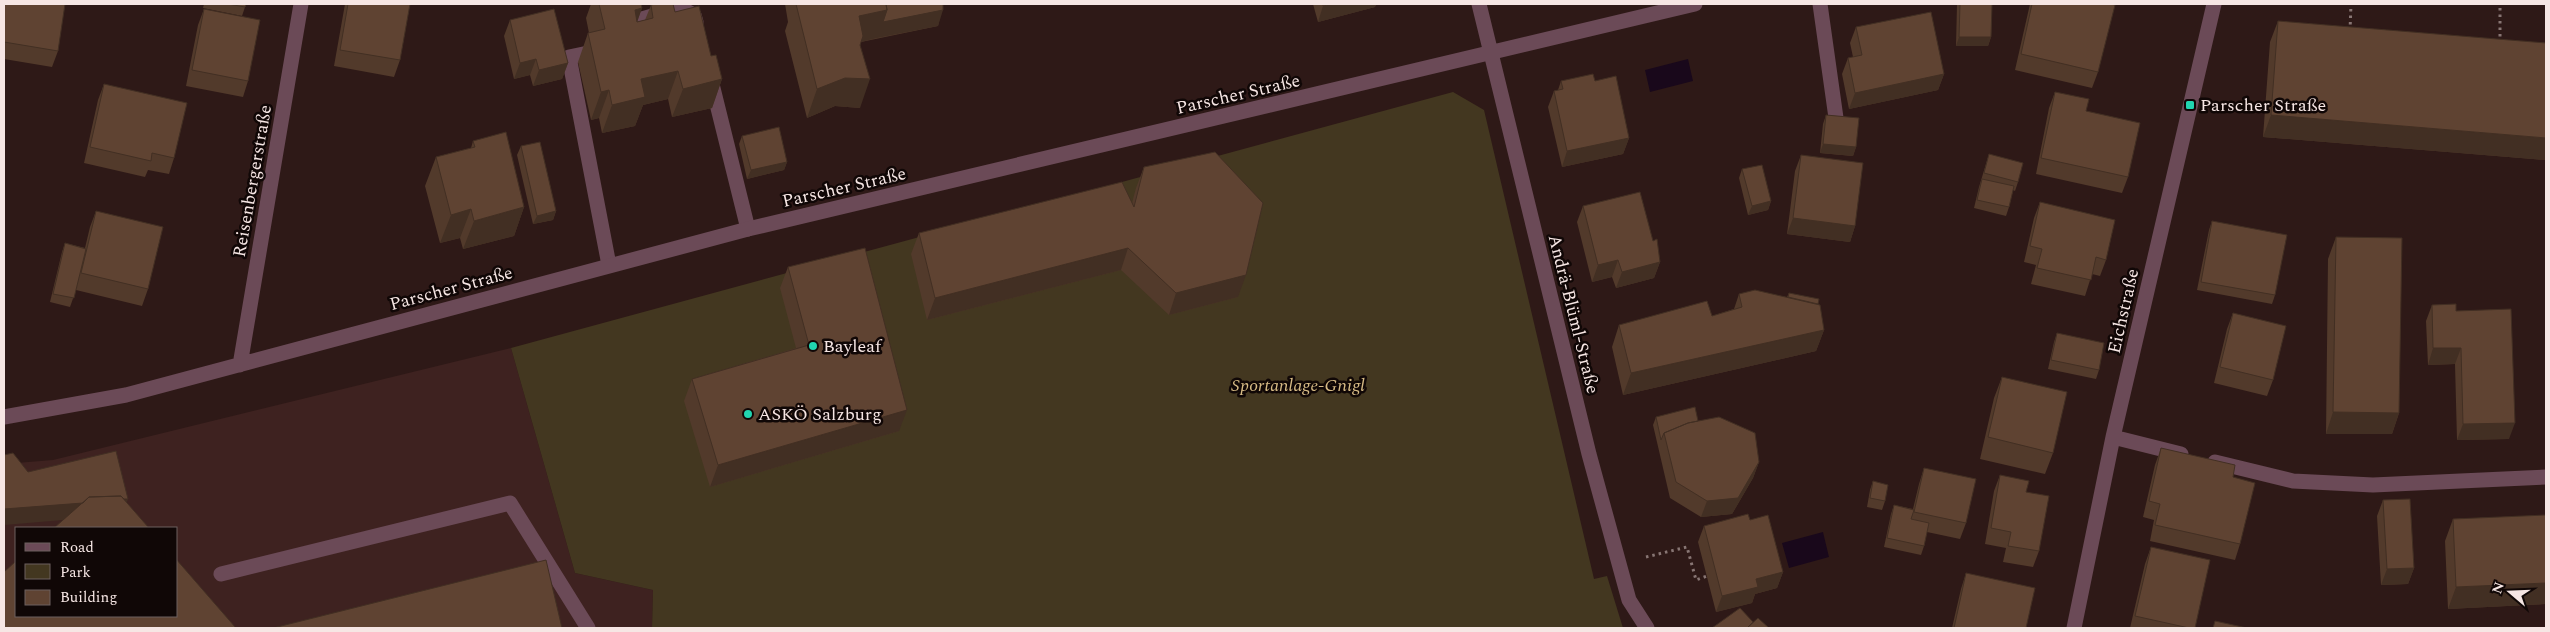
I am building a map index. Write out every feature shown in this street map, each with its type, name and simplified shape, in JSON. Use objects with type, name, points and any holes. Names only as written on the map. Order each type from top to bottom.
[{"type":"street","name":"Reisenbergerstraße","points":[[240,365],[301,4]]},
{"type":"street","name":"Andrä-Blüml-Straße","points":[[1479,4],[1582,426],[1629,600],[1646,628]]},
{"type":"street","name":"Parscher Straße","points":[[4,416],[126,395],[748,229],[1695,4]]},
{"type":"street","points":[[1820,4],[1837,125]]},
{"type":"street","name":"Eichstraße","points":[[2074,628],[2113,438],[2214,4]]},
{"type":"street","points":[[628,23],[680,8],[694,15],[699,33]]},
{"type":"street","points":[[588,53],[569,57],[609,265]]},
{"type":"street","points":[[706,61],[748,229]]},
{"type":"street","points":[[2113,438],[2293,481],[2373,485],[2546,478]]},
{"type":"street","points":[[221,574],[510,503],[588,628]]},
{"type":"path","points":[[2350,40],[2351,4]]},
{"type":"path","points":[[2499,52],[2500,4]]},
{"type":"path","points":[[1619,564],[1687,547],[1696,580],[1707,576]]},
{"type":"shaded area","points":[[1688,59],[1693,81],[1650,92],[1645,70]]},
{"type":"shaded area","points":[[511,348],[575,573],[653,590],[652,628],[4,628],[4,464],[53,460]]},
{"type":"shaded area","points":[[1823,532],[1829,557],[1789,568],[1782,543]]},
{"type":"green space","name":"Sportanlage-Gnigl","points":[[1453,92],[1484,110],[1594,579],[1607,576],[1623,628],[652,628],[653,590],[575,573],[511,348]]},
{"type":"building","points":[[4,4],[65,4],[58,51],[4,42]]},
{"type":"building","points":[[228,4],[246,4],[245,7]]},
{"type":"building","points":[[348,4],[410,4],[400,60],[340,50]]},
{"type":"building","points":[[599,4],[641,4],[642,8],[635,10],[637,22],[653,18],[651,5],[673,4],[675,12],[699,6],[711,56],[716,55],[722,79],[683,89],[678,71],[641,79],[645,97],[612,105],[609,90],[601,92],[588,33],[605,29]]},
{"type":"building","points":[[796,4],[886,4],[887,10],[859,16],[863,36],[860,45],[870,79],[845,78],[817,89]]},
{"type":"building","points":[[886,4],[943,4],[943,10],[883,22],[887,10]]},
{"type":"building","points":[[1960,4],[1992,4],[1991,37],[1959,37]]},
{"type":"building","points":[[2032,4],[2115,5],[2098,72],[2021,54]]},
{"type":"building","points":[[204,9],[260,20],[248,81],[192,70]]},
{"type":"building","points":[[554,9],[568,63],[539,70],[536,59],[520,63],[510,20]]},
{"type":"building","points":[[1931,12],[1944,74],[1855,93],[1848,58],[1862,55],[1856,27]]},
{"type":"building","points":[[2278,21],[2546,43],[2546,138],[2271,115]]},
{"type":"building","points":[[1593,74],[1595,81],[1616,76],[1629,138],[1567,151],[1554,91],[1563,89],[1561,81]]},
{"type":"building","points":[[104,84],[187,103],[174,158],[152,153],[151,161],[90,147]]},
{"type":"building","points":[[2055,92],[2089,99],[2086,111],[2140,123],[2128,177],[2041,158]]},
{"type":"building","points":[[1826,115],[1859,118],[1856,147],[1823,144]]},
{"type":"building","points":[[779,127],[787,162],[751,170],[742,136]]},
{"type":"building","points":[[506,132],[524,207],[474,221],[471,209],[451,215],[436,157],[475,147],[473,141]]},
{"type":"building","points":[[540,142],[556,211],[537,216],[521,146]]},
{"type":"building","points":[[1215,152],[1263,203],[1246,275],[1176,293],[1128,248],[935,298],[919,233],[1122,182],[1134,207],[1144,167]]},
{"type":"building","points":[[1989,154],[2023,163],[2018,182],[1984,173]]},
{"type":"building","points":[[1801,155],[1863,163],[1855,226],[1793,218]]},
{"type":"building","points":[[1762,165],[1771,201],[1752,206],[1742,169]]},
{"type":"building","points":[[1982,179],[2014,186],[2009,207],[1977,200]]},
{"type":"building","points":[[1640,192],[1653,241],[1657,239],[1660,262],[1622,272],[1618,260],[1598,265],[1583,206]]},
{"type":"building","points":[[2040,202],[2115,220],[2106,260],[2096,257],[2091,280],[2037,268],[2042,249],[2030,246]]},
{"type":"building","points":[[96,211],[163,227],[148,289],[81,273]]},
{"type":"building","points":[[2212,221],[2287,235],[2275,295],[2201,282]]},
{"type":"building","points":[[2336,237],[2402,238],[2399,413],[2333,412]]},
{"type":"building","points":[[65,243],[86,249],[74,298],[53,294]]},
{"type":"building","points":[[865,248],[907,410],[718,465],[692,379],[809,345],[788,267]]},
{"type":"building","points":[[1755,290],[1820,305],[1824,330],[1631,373],[1619,325],[1707,301],[1712,316],[1742,307],[1739,294]]},
{"type":"building","points":[[1789,293],[1819,299],[1818,304],[1788,297]]},
{"type":"building","points":[[2456,304],[2456,311],[2511,309],[2515,423],[2463,424],[2461,348],[2433,348],[2432,305]]},
{"type":"building","points":[[2233,313],[2286,326],[2273,380],[2220,367]]},
{"type":"building","points":[[2057,333],[2104,343],[2099,370],[2051,360]]},
{"type":"building","points":[[2002,377],[2067,392],[2053,453],[1988,437]]},
{"type":"building","points":[[1695,407],[1698,421],[1664,433],[1661,440],[1656,417]]},
{"type":"building","points":[[1719,417],[1755,433],[1759,462],[1738,498],[1707,501],[1676,482],[1664,433],[1688,423]]},
{"type":"building","points":[[2161,448],[2235,465],[2233,477],[2255,483],[2240,544],[2155,525],[2160,504],[2149,501]]},
{"type":"building","points":[[116,451],[128,499],[124,499],[121,496],[89,497],[83,503],[4,509],[4,455],[13,453],[28,472]]},
{"type":"building","points":[[1924,468],[1976,479],[1966,523],[1914,512]]},
{"type":"building","points":[[2000,475],[2029,481],[2026,492],[2049,496],[2039,551],[2008,546],[2011,532],[1991,528]]},
{"type":"building","points":[[1873,481],[1888,485],[1885,501],[1870,498]]},
{"type":"building","points":[[121,496],[148,527],[55,527],[89,497]]},
{"type":"building","points":[[2410,499],[2414,568],[2387,569],[2383,500]]},
{"type":"building","points":[[1894,505],[1914,510],[1911,519],[1929,523],[1924,546],[1887,538]]},
{"type":"building","points":[[1748,514],[1750,520],[1768,515],[1783,572],[1756,579],[1758,587],[1722,596],[1704,526]]},
{"type":"building","points":[[2546,515],[2546,583],[2456,587],[2453,519]]},
{"type":"building","points":[[2151,547],[2210,560],[2195,628],[2135,616]]},
{"type":"building","points":[[546,560],[562,628],[273,628]]},
{"type":"building","points":[[178,561],[236,628],[4,628],[4,572],[15,562],[15,617],[178,617]]},
{"type":"building","points":[[1966,573],[2035,588],[2026,628],[1954,628]]},
{"type":"building","points":[[1740,608],[1753,622],[1747,628],[1712,628]]},
{"type":"building","points":[[1758,618],[1769,628],[1747,628]]},
{"type":"building","points":[[2215,621],[2247,628],[2213,628]]},
{"type":"place","name":"Parscher Straße","points":[[2190,105]]},
{"type":"place","name":"Bayleaf","points":[[813,346]]},
{"type":"place","name":"ASKÖ Salzburg","points":[[748,414]]}]
